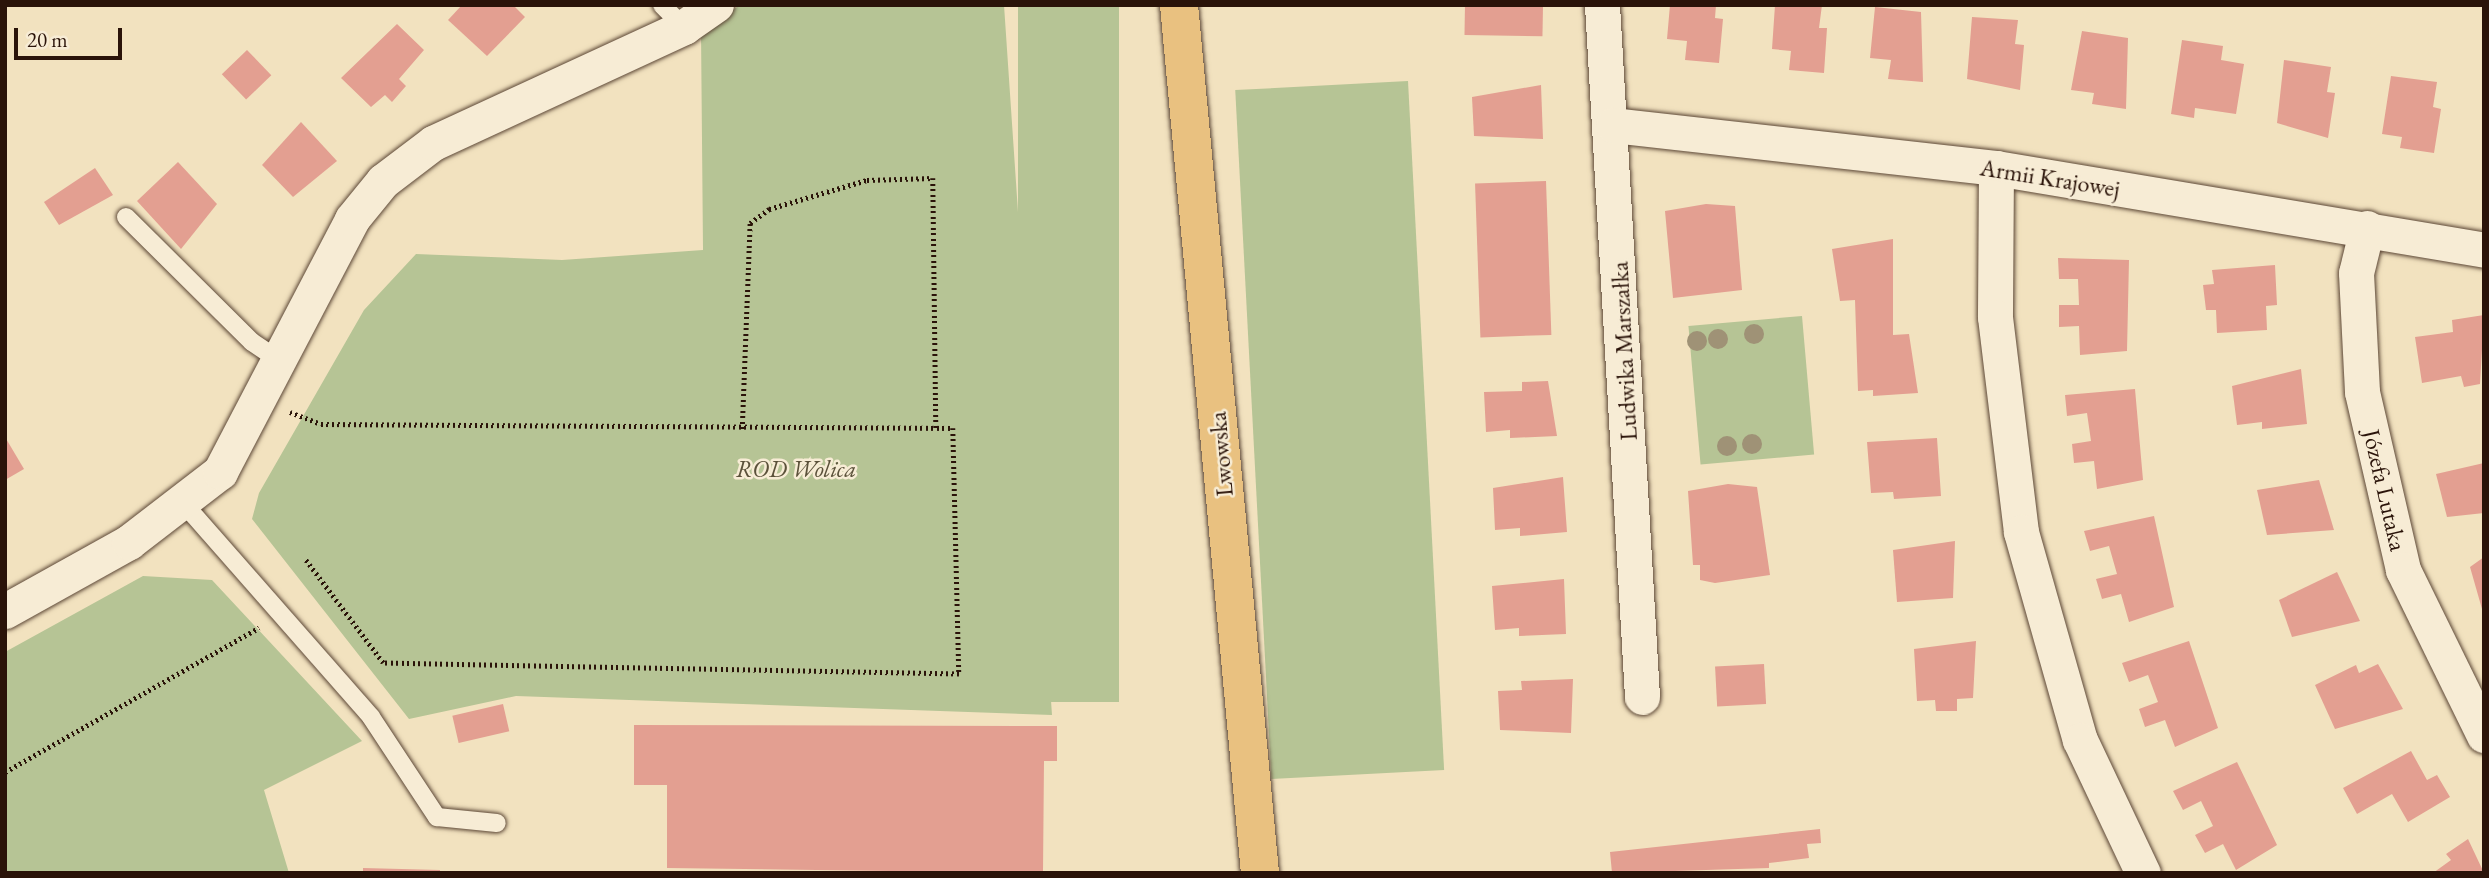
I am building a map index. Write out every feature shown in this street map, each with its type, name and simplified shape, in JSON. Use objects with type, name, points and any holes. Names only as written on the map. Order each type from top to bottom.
[{"type":"main road","name":"Lwowska","points":[[1179,15],[1260,873]]},
{"type":"street","points":[[5,611],[185,505],[220,472],[352,219],[383,181],[433,142],[673,16],[716,5]]},
{"type":"street","name":"Ludwika Marszałka","points":[[1602,5],[1613,125],[1642,697]]},
{"type":"street","name":"Armii Krajowej","points":[[1613,125],[1996,168],[2367,228],[2484,250]]},
{"type":"street","points":[[1996,168],[1995,317],[2021,532],[2080,740],[2143,873]]},
{"type":"street","name":"Józefa Lutaka","points":[[2367,228],[2356,273],[2362,392],[2403,570],[2484,735]]},
{"type":"lane","points":[[126,217],[251,342],[280,361]]},
{"type":"lane","points":[[185,505],[371,717],[437,817],[497,823]]},
{"type":"path","points":[[742,429],[750,223],[769,208],[867,180],[933,178],[936,428]]},
{"type":"path","points":[[262,396],[321,424],[742,429],[953,428],[959,674],[383,663],[305,559]]},
{"type":"path","points":[[5,772],[280,614]]},
{"type":"green space","name":"ROD Wolica","points":[[740,5],[1004,5],[1052,715],[516,696],[409,719],[252,519],[259,493],[364,310],[416,254],[562,260],[703,250],[701,32]]},
{"type":"green space","points":[[1018,5],[1119,5],[1119,702],[1018,702]]},
{"type":"green space","points":[[1408,81],[1444,770],[1271,779],[1235,90]]},
{"type":"green space","points":[[1802,316],[1814,454],[1701,464],[1688,326]]},
{"type":"green space","points":[[143,576],[212,580],[362,741],[264,790],[289,873],[5,873],[5,652]]},
{"type":"building","points":[[462,5],[513,5],[525,17],[487,56],[448,20]]},
{"type":"building","points":[[1465,5],[1543,6],[1542,36],[1464,35]]},
{"type":"building","points":[[1670,5],[1716,5],[1715,18],[1723,19],[1719,63],[1685,60],[1687,41],[1667,39]]},
{"type":"building","points":[[1775,5],[1822,5],[1819,28],[1827,28],[1824,73],[1789,70],[1791,51],[1772,49]]},
{"type":"building","points":[[1875,7],[1921,12],[1923,82],[1888,79],[1891,60],[1870,58]]},
{"type":"building","points":[[1972,17],[2018,20],[2015,44],[2024,45],[2020,90],[1967,79]]},
{"type":"building","points":[[397,24],[424,50],[399,79],[406,86],[392,102],[385,95],[371,107],[341,78]]},
{"type":"building","points":[[2082,31],[2128,38],[2126,109],[2092,104],[2094,93],[2071,90]]},
{"type":"building","points":[[2182,40],[2223,46],[2221,60],[2244,64],[2236,114],[2195,108],[2194,118],[2171,114]]},
{"type":"building","points":[[247,50],[271,75],[246,99],[222,74]]},
{"type":"building","points":[[2284,60],[2331,67],[2327,92],[2335,93],[2328,138],[2277,123]]},
{"type":"building","points":[[2391,76],[2437,82],[2433,107],[2441,109],[2434,153],[2400,148],[2402,137],[2382,134]]},
{"type":"building","points":[[1541,85],[1543,139],[1474,136],[1472,97]]},
{"type":"building","points":[[301,122],[337,161],[293,197],[262,165]]},
{"type":"building","points":[[178,162],[217,204],[181,249],[137,201]]},
{"type":"building","points":[[95,168],[113,195],[59,225],[44,202]]},
{"type":"building","points":[[1546,181],[1551,335],[1480,337],[1475,183]]},
{"type":"building","points":[[1706,204],[1735,206],[1742,290],[1673,298],[1665,211]]},
{"type":"building","points":[[1893,239],[1893,335],[1909,334],[1918,393],[1873,396],[1873,390],[1858,391],[1855,300],[1840,301],[1832,249]]},
{"type":"building","points":[[2058,258],[2129,260],[2127,351],[2080,355],[2079,326],[2059,327],[2059,305],[2079,305],[2078,279],[2059,279]]},
{"type":"building","points":[[2275,265],[2277,305],[2266,306],[2267,330],[2217,333],[2216,310],[2206,310],[2203,285],[2214,284],[2212,270]]},
{"type":"building","points":[[2484,315],[2480,384],[2464,387],[2461,376],[2422,383],[2415,337],[2453,332],[2452,320]]},
{"type":"building","points":[[2301,369],[2307,424],[2262,429],[2262,422],[2237,425],[2232,386]]},
{"type":"building","points":[[1548,381],[1557,436],[1510,438],[1510,430],[1486,432],[1484,392],[1522,391],[1522,382]]},
{"type":"building","points":[[2135,389],[2143,480],[2097,489],[2094,461],[2074,463],[2072,444],[2091,441],[2087,413],[2067,416],[2065,395]]},
{"type":"building","points":[[5,437],[24,469],[5,480]]},
{"type":"building","points":[[1937,438],[1941,496],[1894,499],[1893,492],[1871,493],[1867,442]]},
{"type":"building","points":[[2484,463],[2484,513],[2447,517],[2436,474]]},
{"type":"building","points":[[1563,477],[1567,532],[1520,536],[1520,528],[1495,530],[1493,488]]},
{"type":"building","points":[[2319,480],[2334,530],[2267,535],[2257,490]]},
{"type":"building","points":[[1728,484],[1757,487],[1770,575],[1715,583],[1700,580],[1700,565],[1693,565],[1688,491]]},
{"type":"building","points":[[2154,516],[2174,607],[2129,622],[2121,594],[2102,599],[2096,579],[2117,574],[2109,546],[2090,551],[2084,531]]},
{"type":"building","points":[[1955,541],[1953,598],[1897,602],[1893,550]]},
{"type":"building","points":[[2484,557],[2484,616],[2470,567]]},
{"type":"building","points":[[2337,572],[2360,621],[2292,637],[2279,600]]},
{"type":"building","points":[[1564,579],[1566,634],[1519,636],[1519,628],[1495,630],[1492,586]]},
{"type":"building","points":[[1976,641],[1973,698],[1957,699],[1957,711],[1936,711],[1935,700],[1917,701],[1914,649]]},
{"type":"building","points":[[2189,641],[2218,728],[2175,747],[2165,720],[2145,727],[2139,709],[2158,702],[2148,675],[2129,682],[2122,663]]},
{"type":"building","points":[[1764,664],[1766,704],[1717,707],[1715,667]]},
{"type":"building","points":[[2378,664],[2403,709],[2335,729],[2315,685],[2356,665],[2359,673]]},
{"type":"building","points":[[1573,679],[1571,733],[1500,730],[1498,691],[1522,690],[1521,681]]},
{"type":"building","points":[[503,704],[509,731],[459,743],[452,716]]},
{"type":"building","points":[[634,725],[1057,726],[1057,761],[1044,761],[1043,873],[667,868],[667,785],[634,785]]},
{"type":"building","points":[[2411,751],[2427,780],[2437,775],[2450,797],[2408,822],[2392,794],[2357,814],[2343,788]]},
{"type":"building","points":[[2237,762],[2277,845],[2236,870],[2223,844],[2205,853],[2195,835],[2213,826],[2201,801],[2183,810],[2173,791]]},
{"type":"building","points":[[1820,829],[1821,843],[1807,844],[1809,858],[1769,863],[1769,868],[1612,873],[1610,852]]},
{"type":"building","points":[[2468,839],[2484,873],[2433,873],[2451,860],[2446,854]]},
{"type":"building","points":[[363,868],[440,870],[440,873],[363,873]]}]
